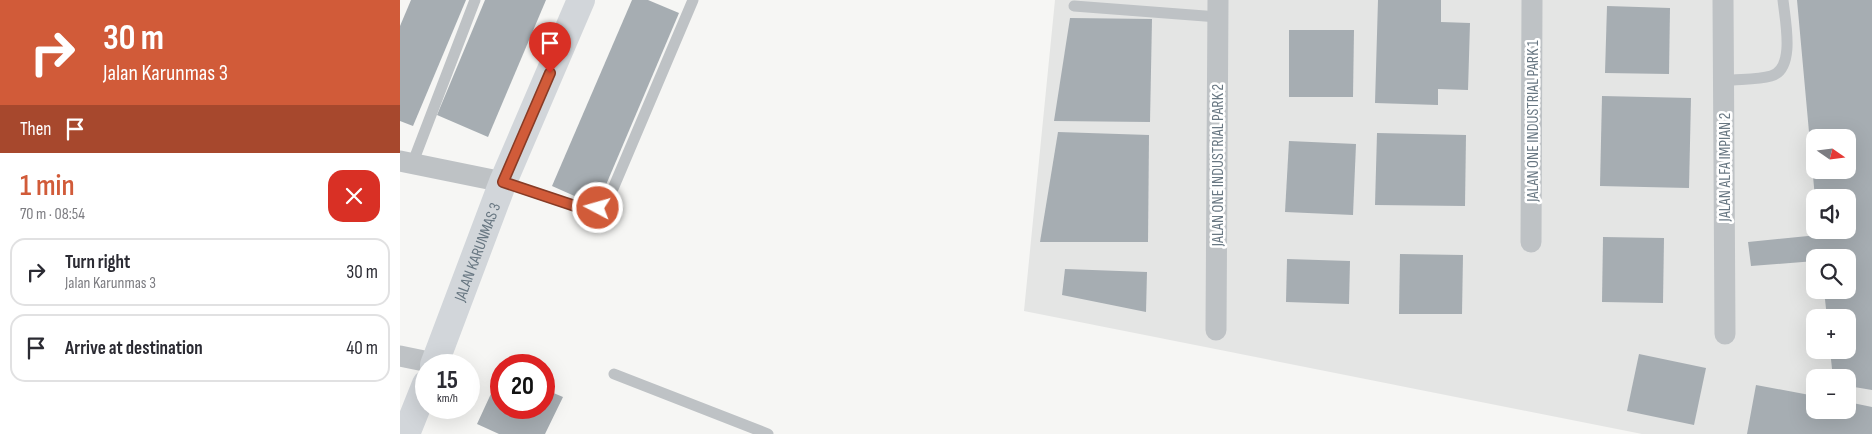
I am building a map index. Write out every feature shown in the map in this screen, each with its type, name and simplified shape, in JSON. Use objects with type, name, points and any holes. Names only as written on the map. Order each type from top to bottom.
[{"type":"street","name":"JALAN KARUNMAS 3","points":[[437,354],[503,182],[581,0]]},
{"type":"street","name":"JALAN ONE INDUSTRIAL PARK 1","points":[[1531,242],[1532,0]]},
{"type":"street","name":"JALAN ALFA IMPIAN 2","points":[[1723,0],[1725,334]]},
{"type":"street","name":"JALAN ONE INDUSTRIAL PARK 2","points":[[1216,330],[1218,9]]},
{"type":"street","points":[[406,162],[503,182]]},
{"type":"street","points":[[400,356],[415,363]]},
{"type":"street","name":"JALAN KARUNMAS 3","points":[[406,434],[415,411]]},
{"type":"lane","points":[[406,162],[475,0]]},
{"type":"lane","points":[[503,182],[581,208],[598,208],[612,191],[693,0]]},
{"type":"lane","points":[[1724,81],[1772,76],[1781,70],[1787,56],[1783,0]]},
{"type":"lane","points":[[1074,6],[1218,9]]},
{"type":"lane","points":[[614,374],[768,434]]},
{"type":"shaded area","points":[[1055,0],[1872,0],[1872,434],[1642,434],[1024,311]]},
{"type":"building","points":[[411,0],[466,0],[413,126],[400,121],[400,26]]},
{"type":"building","points":[[485,0],[546,0],[488,137],[437,115]]},
{"type":"building","points":[[632,0],[648,0],[679,13],[597,206],[552,186]]},
{"type":"building","points":[[1378,0],[1441,0],[1441,22],[1470,23],[1468,90],[1438,89],[1438,105],[1375,103]]},
{"type":"building","points":[[1797,0],[1872,0],[1872,390],[1856,387],[1856,369],[1832,369],[1831,359],[1856,359],[1856,309],[1826,309],[1825,299],[1856,299],[1856,249],[1806,249],[1806,262],[1751,266],[1748,242],[1806,236],[1806,239],[1856,239],[1856,189],[1814,189],[1813,179],[1856,179],[1856,129],[1809,129]]},
{"type":"building","points":[[1607,6],[1670,8],[1669,74],[1605,73]]},
{"type":"building","points":[[1070,18],[1152,19],[1150,122],[1054,121]]},
{"type":"building","points":[[1289,30],[1354,30],[1353,97],[1289,97]]},
{"type":"building","points":[[1602,96],[1691,98],[1689,188],[1600,186]]},
{"type":"building","points":[[1058,132],[1149,135],[1148,242],[1040,242]]},
{"type":"building","points":[[1377,133],[1466,135],[1465,206],[1375,205]]},
{"type":"building","points":[[1289,141],[1356,144],[1353,215],[1285,212]]},
{"type":"building","points":[[1603,237],[1664,238],[1663,303],[1602,302]]},
{"type":"building","points":[[1400,254],[1463,255],[1462,314],[1399,314]]},
{"type":"building","points":[[1287,259],[1350,261],[1349,304],[1286,302]]},
{"type":"building","points":[[1065,269],[1147,272],[1146,312],[1062,295]]},
{"type":"building","points":[[1639,354],[1706,368],[1694,425],[1627,411]]},
{"type":"building","points":[[1756,385],[1806,394],[1806,419],[1856,419],[1856,404],[1872,407],[1872,434],[1747,434]]},
{"type":"building","points":[[555,394],[563,397],[555,413]]},
{"type":"building","points":[[490,396],[490,419],[552,419],[545,434],[499,434],[477,424]]},
{"type":"route","points":[[550,73],[503,182],[581,208],[598,208]]}]
